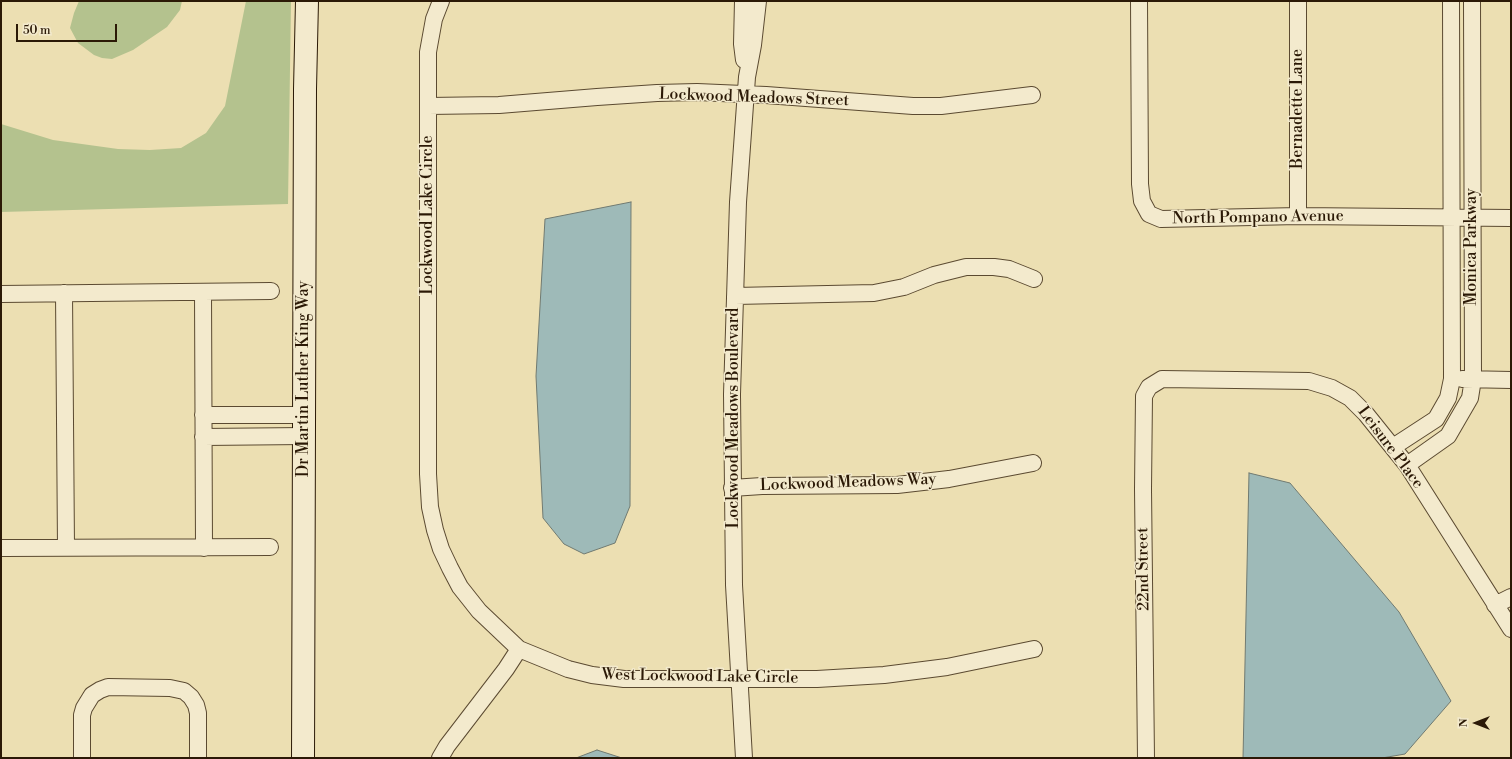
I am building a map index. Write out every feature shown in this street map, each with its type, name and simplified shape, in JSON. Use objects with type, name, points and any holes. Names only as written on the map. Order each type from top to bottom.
[{"type":"street","name":"Dr Martin Luther King Way","points":[[302,758],[305,97],[307,1]]},
{"type":"street","name":"Lockwood Lake Circle","points":[[428,431],[428,52],[434,19],[441,1]]},
{"type":"street","name":"Lockwood Meadows Boulevard","points":[[743,1],[742,44],[747,77]]},
{"type":"street","name":"Lockwood Meadows Boulevard","points":[[744,758],[734,585],[732,394],[738,202],[747,77],[753,45],[758,1]]},
{"type":"street","name":"North Pompano Avenue","points":[[1139,1],[1140,184],[1142,201],[1149,214],[1161,219],[1298,216],[1511,218]]},
{"type":"street","name":"Bernadette Lane","points":[[1298,1],[1298,216]]},
{"type":"street","name":"Monica Parkway","points":[[1393,447],[1436,419],[1448,398],[1452,379],[1451,1]]},
{"type":"street","name":"Monica Parkway","points":[[1407,465],[1448,436],[1470,398],[1473,379],[1472,1]]},
{"type":"street","name":"Lockwood Meadows Street","points":[[428,106],[499,105],[658,93],[746,94],[913,106],[941,106],[1032,95]]},
{"type":"street","points":[[735,296],[874,293],[904,287],[934,275],[966,267],[994,267],[1009,269],[1034,279]]},
{"type":"street","points":[[1,294],[271,291]]},
{"type":"street","points":[[203,292],[204,548]]},
{"type":"street","points":[[64,293],[66,548]]},
{"type":"street","name":"Leisure Place","points":[[1152,384],[1162,379],[1309,381],[1342,393],[1359,406],[1407,465],[1511,629]]},
{"type":"street","points":[[1452,379],[1511,380]]},
{"type":"street","name":"22nd Street","points":[[1146,758],[1144,396],[1146,390],[1152,384]]},
{"type":"street","points":[[203,415],[304,415]]},
{"type":"street","name":"West Lockwood Lake Circle","points":[[428,431],[430,507],[435,530],[450,568],[479,612],[519,649],[548,662],[592,675],[624,679],[817,679],[884,675],[947,667],[1034,649]]},
{"type":"street","points":[[203,437],[304,436]]},
{"type":"street","name":"Lockwood Meadows Way","points":[[732,488],[762,486],[897,485],[949,479],[1033,464]]},
{"type":"street","points":[[1,548],[204,548],[270,546]]},
{"type":"street","points":[[1495,605],[1511,597]]},
{"type":"street","points":[[440,758],[447,746],[506,669],[519,649]]},
{"type":"street","points":[[82,758],[82,715],[84,708],[92,695],[108,687],[170,688],[184,691],[191,697],[196,705],[198,713],[198,758]]},
{"type":"green space","points":[[79,1],[182,1],[180,10],[167,27],[133,50],[112,59],[94,55],[78,43],[70,28]]},
{"type":"green space","points":[[246,1],[291,1],[288,204],[1,212],[1,124],[53,140],[118,149],[150,150],[181,148],[206,133],[225,106]]},
{"type":"water","points":[[631,202],[630,506],[615,543],[584,554],[564,544],[543,518],[536,376],[545,219]]},
{"type":"water","points":[[1249,473],[1290,483],[1399,612],[1451,701],[1405,754],[1382,758],[1243,758]]},
{"type":"water","points":[[597,750],[622,758],[576,758]]}]
